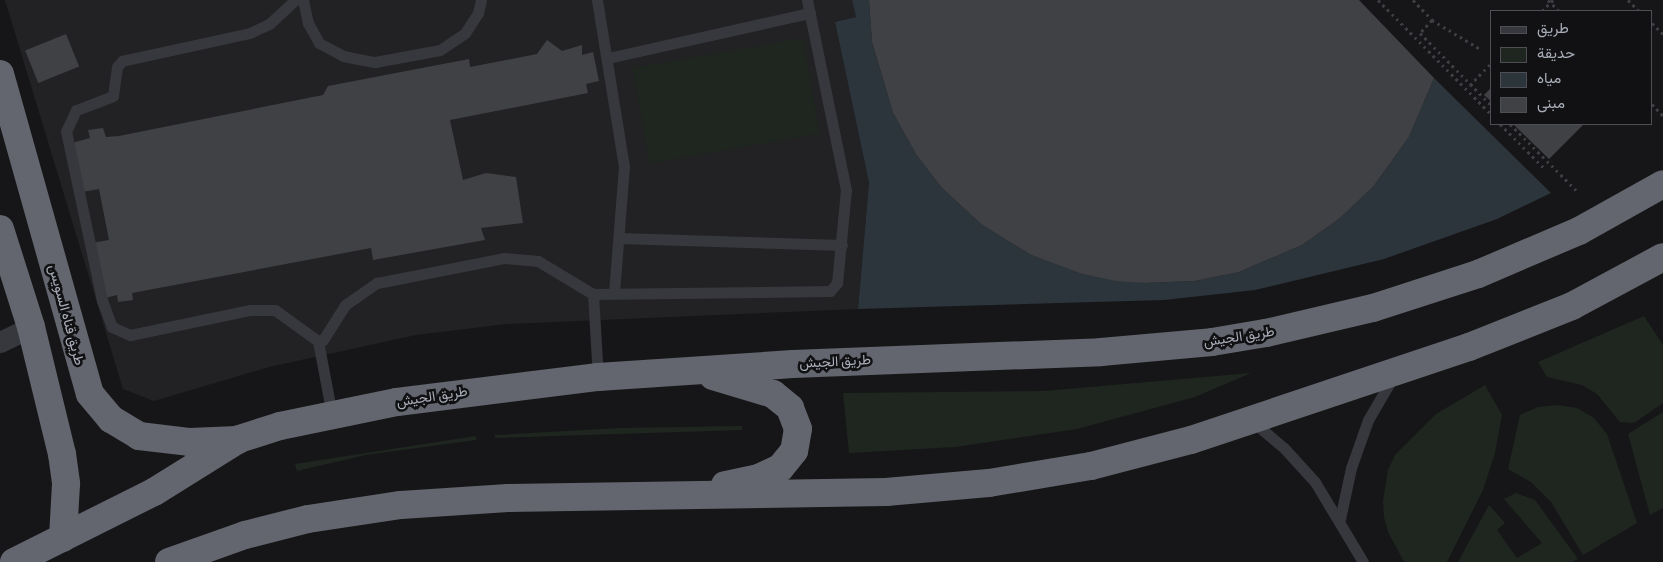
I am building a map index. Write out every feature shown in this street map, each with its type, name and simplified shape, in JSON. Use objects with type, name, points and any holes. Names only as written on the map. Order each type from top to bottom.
[{"type":"highway","name":"طريق قناه السويس","points":[[0,74],[83,379],[90,394],[111,419],[139,436],[189,442],[239,439]]},
{"type":"highway","name":"طريق الجيش","points":[[14,562],[154,492],[239,439],[332,415],[464,392],[598,377],[892,359],[1102,352],[1212,342],[1266,333],[1373,308],[1478,274],[1580,231],[1663,184]]},
{"type":"highway","points":[[0,229],[31,328],[62,454],[66,484],[63,538]]},
{"type":"highway","points":[[169,562],[245,535],[308,519],[401,505],[508,498],[675,497],[886,492],[989,483],[1091,466],[1252,421],[1469,347],[1572,306],[1663,257]]},
{"type":"highway","points":[[675,497],[770,473],[788,460],[797,440],[793,413],[773,394],[695,371]]},
{"type":"street","points":[[0,342],[31,328]]},
{"type":"lane","points":[[292,0],[269,24],[250,33],[122,61],[117,67],[113,96],[76,110],[66,132],[102,300],[112,327],[130,334],[250,310],[275,310],[318,341],[332,415]]},
{"type":"lane","points":[[303,0],[308,23],[319,43],[343,56],[375,62],[440,50],[465,33],[478,13],[481,0]]},
{"type":"lane","points":[[597,0],[608,58],[624,166],[614,294]]},
{"type":"lane","points":[[318,341],[326,336],[345,305],[377,283],[504,258],[538,261],[593,294],[821,293],[836,286],[847,204],[844,176],[807,0]]},
{"type":"lane","points":[[608,58],[810,13]]},
{"type":"lane","points":[[619,238],[842,245]]},
{"type":"lane","points":[[593,294],[598,377]]},
{"type":"lane","points":[[1340,519],[1351,468],[1368,420],[1397,370]]},
{"type":"lane","points":[[1252,421],[1284,448],[1315,482],[1340,519],[1363,562]]},
{"type":"path","points":[[1378,0],[1490,113]]},
{"type":"path","points":[[1413,0],[1432,20],[1482,50]]},
{"type":"path","points":[[1628,0],[1638,10]]},
{"type":"path","points":[[1432,20],[1420,33],[1490,104]]},
{"type":"path","points":[[1653,24],[1663,34]]},
{"type":"path","points":[[1470,84],[1490,64]]},
{"type":"path","points":[[1653,105],[1663,116]]},
{"type":"path","points":[[1501,125],[1543,167]]},
{"type":"path","points":[[1511,125],[1578,192]]},
{"type":"shaded area","points":[[5,0],[852,0],[856,17],[835,22],[869,183],[858,309],[506,324],[416,335],[269,367],[154,401],[123,389]]},
{"type":"green space","points":[[803,38],[820,134],[649,164],[633,68]]},
{"type":"green space","points":[[1644,316],[1663,345],[1663,403],[1634,423],[1620,422],[1597,394],[1582,385],[1547,377],[1538,362]]},
{"type":"green space","points":[[1251,373],[1195,397],[1077,429],[955,447],[849,453],[843,393],[1044,391]]},
{"type":"green space","points":[[1485,385],[1502,415],[1495,453],[1483,490],[1447,562],[1404,562],[1388,532],[1384,517],[1383,501],[1388,470],[1395,455],[1436,414]]},
{"type":"green space","points":[[1558,405],[1577,408],[1594,418],[1607,434],[1637,523],[1583,555],[1551,502],[1531,482],[1508,469],[1520,415],[1538,407]]},
{"type":"green space","points":[[1663,412],[1663,508],[1650,515],[1628,434]]},
{"type":"green space","points":[[742,426],[742,430],[495,438],[495,435],[619,428]]},
{"type":"green space","points":[[476,436],[476,440],[365,455],[297,471],[295,464]]},
{"type":"green space","points":[[1516,493],[1535,500],[1578,559],[1572,562],[1458,562],[1489,505],[1505,523],[1497,530],[1517,558],[1542,543],[1504,499]]},
{"type":"water","points":[[852,0],[869,0],[872,42],[893,113],[917,156],[942,188],[982,225],[1031,255],[1079,273],[1145,283],[1195,281],[1239,272],[1302,245],[1339,219],[1373,187],[1409,137],[1434,78],[1551,193],[1497,219],[1384,259],[1255,290],[1164,300],[858,309],[869,183],[835,22],[856,17]]},
{"type":"building","points":[[869,0],[1359,0],[1434,78],[1409,137],[1373,187],[1339,219],[1302,245],[1239,272],[1195,281],[1145,283],[1116,281],[1079,273],[1031,255],[982,225],[942,188],[917,156],[893,113],[872,42]]},
{"type":"building","points":[[66,34],[79,66],[38,83],[25,50]]},
{"type":"building","points":[[547,40],[562,51],[582,45],[582,55],[593,52],[599,81],[586,84],[588,93],[450,120],[463,180],[486,173],[516,177],[523,223],[481,228],[485,240],[373,260],[371,248],[132,293],[133,300],[118,302],[117,295],[105,298],[92,243],[109,240],[99,189],[82,192],[72,143],[90,138],[88,130],[103,128],[106,137],[119,136],[323,95],[328,86],[469,59],[470,67],[537,54]]},
{"type":"building","points":[[1490,89],[1490,100],[1484,95]]},
{"type":"building","points":[[1514,125],[1583,125],[1549,159]]}]
